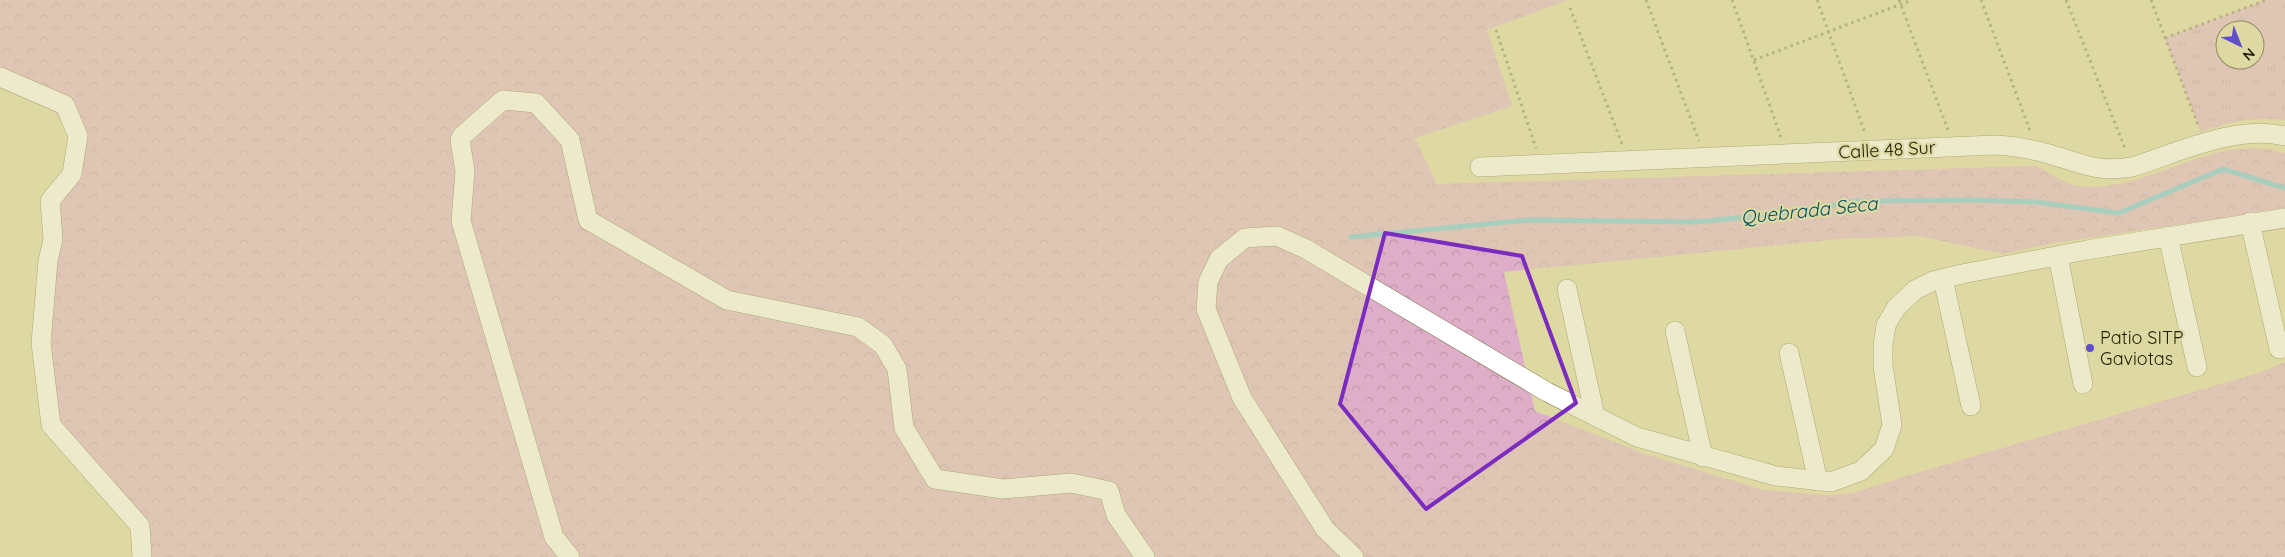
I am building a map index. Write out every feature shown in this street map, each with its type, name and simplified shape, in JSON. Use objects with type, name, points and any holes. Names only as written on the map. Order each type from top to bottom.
[{"type":"street","points":[[0,77],[65,105],[78,136],[72,174],[50,201],[53,239],[48,261],[41,343],[51,425],[140,526],[142,557]]},
{"type":"street","points":[[570,557],[554,537],[461,221],[465,171],[460,140],[462,136],[503,100],[536,103],[570,140],[588,220],[727,300],[858,327],[883,345],[897,369],[904,428],[935,479],[1003,489],[1071,483],[1109,491],[1116,515],[1145,557]]},
{"type":"street","name":"Calle 48 Sur","points":[[1480,167],[1995,145],[2038,151],[2090,168],[2118,169],[2132,167],[2205,144],[2252,132],[2285,136]]},
{"type":"street","points":[[1354,557],[1325,529],[1242,398],[1206,310],[1208,282],[1219,259],[1245,238],[1277,236],[1306,249],[1547,392],[1645,440],[1776,476],[1831,482],[1849,477],[1861,471],[1884,449],[1892,425],[1883,366],[1883,345],[1886,325],[1904,299],[1933,281],[2168,236],[2285,218]]},
{"type":"street","points":[[2250,222],[2279,349]]},
{"type":"street","points":[[2168,236],[2197,367]]},
{"type":"street","points":[[2058,256],[2083,384]]},
{"type":"street","points":[[1943,279],[1971,406]]},
{"type":"street","points":[[1567,289],[1595,416]]},
{"type":"street","points":[[1675,331],[1703,457]]},
{"type":"street","points":[[1789,353],[1818,481]]},
{"type":"path","points":[[1646,0],[1706,158]]},
{"type":"path","points":[[1732,0],[1787,154]]},
{"type":"path","points":[[1817,0],[1871,150]]},
{"type":"path","points":[[1899,0],[1954,147]]},
{"type":"path","points":[[1754,60],[1912,0]]},
{"type":"path","points":[[1981,0],[2038,151]]},
{"type":"path","points":[[2066,0],[2132,167]]},
{"type":"path","points":[[2151,0],[2205,144]]},
{"type":"path","points":[[2165,38],[2266,0]]},
{"type":"path","points":[[1570,8],[1615,121],[1627,161]]},
{"type":"path","points":[[1496,30],[1542,165]]},
{"type":"highlighted area","points":[[1385,233],[1522,256],[1576,403],[1426,509],[1340,404]]},
{"type":"green space","points":[[0,0],[1568,0],[1487,30],[1512,106],[1415,138],[1437,184],[2037,166],[2067,183],[2083,187],[2094,187],[2119,184],[2222,152],[2242,149],[2263,149],[2285,153],[2285,209],[2054,243],[2003,254],[1919,236],[1841,239],[1504,272],[1535,411],[1645,454],[1764,490],[1824,495],[1853,493],[2262,372],[2285,362],[2285,557],[142,557],[140,526],[51,425],[53,239],[78,136],[31,90],[0,77]]},
{"type":"green space","points":[[2266,0],[2285,0],[2285,120],[2263,119],[2242,121],[2201,132],[2165,38]]},
{"type":"green space","points":[[2285,8],[2285,47],[2265,56],[2265,20],[2257,20]]},
{"type":"waterway","name":"Quebrada Seca","points":[[1351,237],[1529,220],[1696,222],[1768,215],[1858,201],[1976,200],[2036,202],[2119,213],[2223,169],[2285,188]]},
{"type":"place","name":"Patio SITP Gaviotas","points":[[2090,348]]}]
